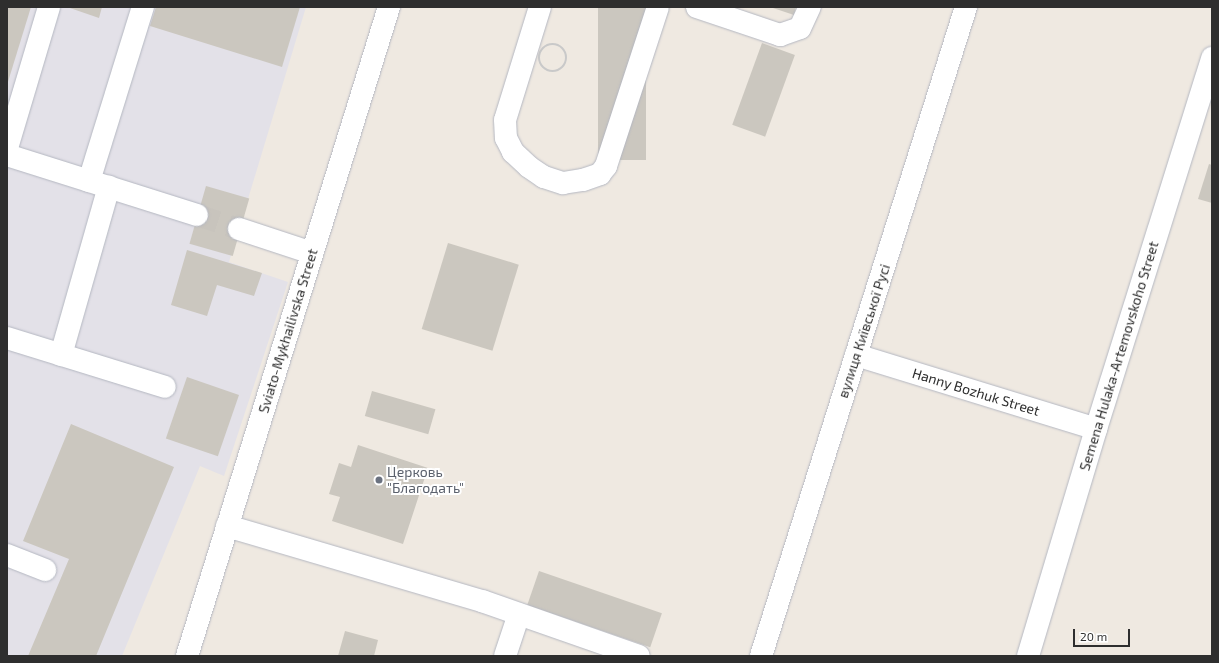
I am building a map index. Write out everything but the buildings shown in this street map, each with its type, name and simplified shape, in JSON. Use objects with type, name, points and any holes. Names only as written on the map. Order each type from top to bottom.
[{"type":"street","points":[[7,148],[49,7]]},
{"type":"street","points":[[61,355],[99,184],[143,7]]},
{"type":"street","name":"Sviato-Mykhailivska Street","points":[[187,656],[389,7]]},
{"type":"street","points":[[540,7],[505,120],[506,138],[513,152],[529,167],[544,177],[563,182],[583,180],[600,174],[606,166],[658,7]]},
{"type":"street","points":[[697,7],[780,35],[800,28],[810,7]]},
{"type":"street","name":"вулиця Київської Русі","points":[[761,656],[966,7]]},
{"type":"street","name":"Semena Hulaka-Artemovskoho Street","points":[[1028,656],[1096,429],[1212,58]]},
{"type":"street","points":[[7,155],[197,215]]},
{"type":"street","points":[[240,229],[312,253]]},
{"type":"street","points":[[7,338],[165,387]]},
{"type":"street","name":"Hanny Bozhuk Street","points":[[856,355],[1096,429]]},
{"type":"street","points":[[227,526],[520,614],[603,650],[638,655]]},
{"type":"street","points":[[7,555],[45,570]]},
{"type":"street","points":[[505,656],[520,614]]},
{"type":"path","points":[[555,45],[566,52],[567,61],[559,71],[546,70],[540,62],[540,53],[547,46],[555,45]]},
{"type":"shaded area","points":[[7,7],[306,7],[229,262],[288,282],[224,476],[200,466],[122,656],[7,656]]},
{"type":"tunnel","points":[[197,215],[239,229]]},
{"type":"place","name":"Церковь \"Благодать\"","points":[[379,480]]}]
